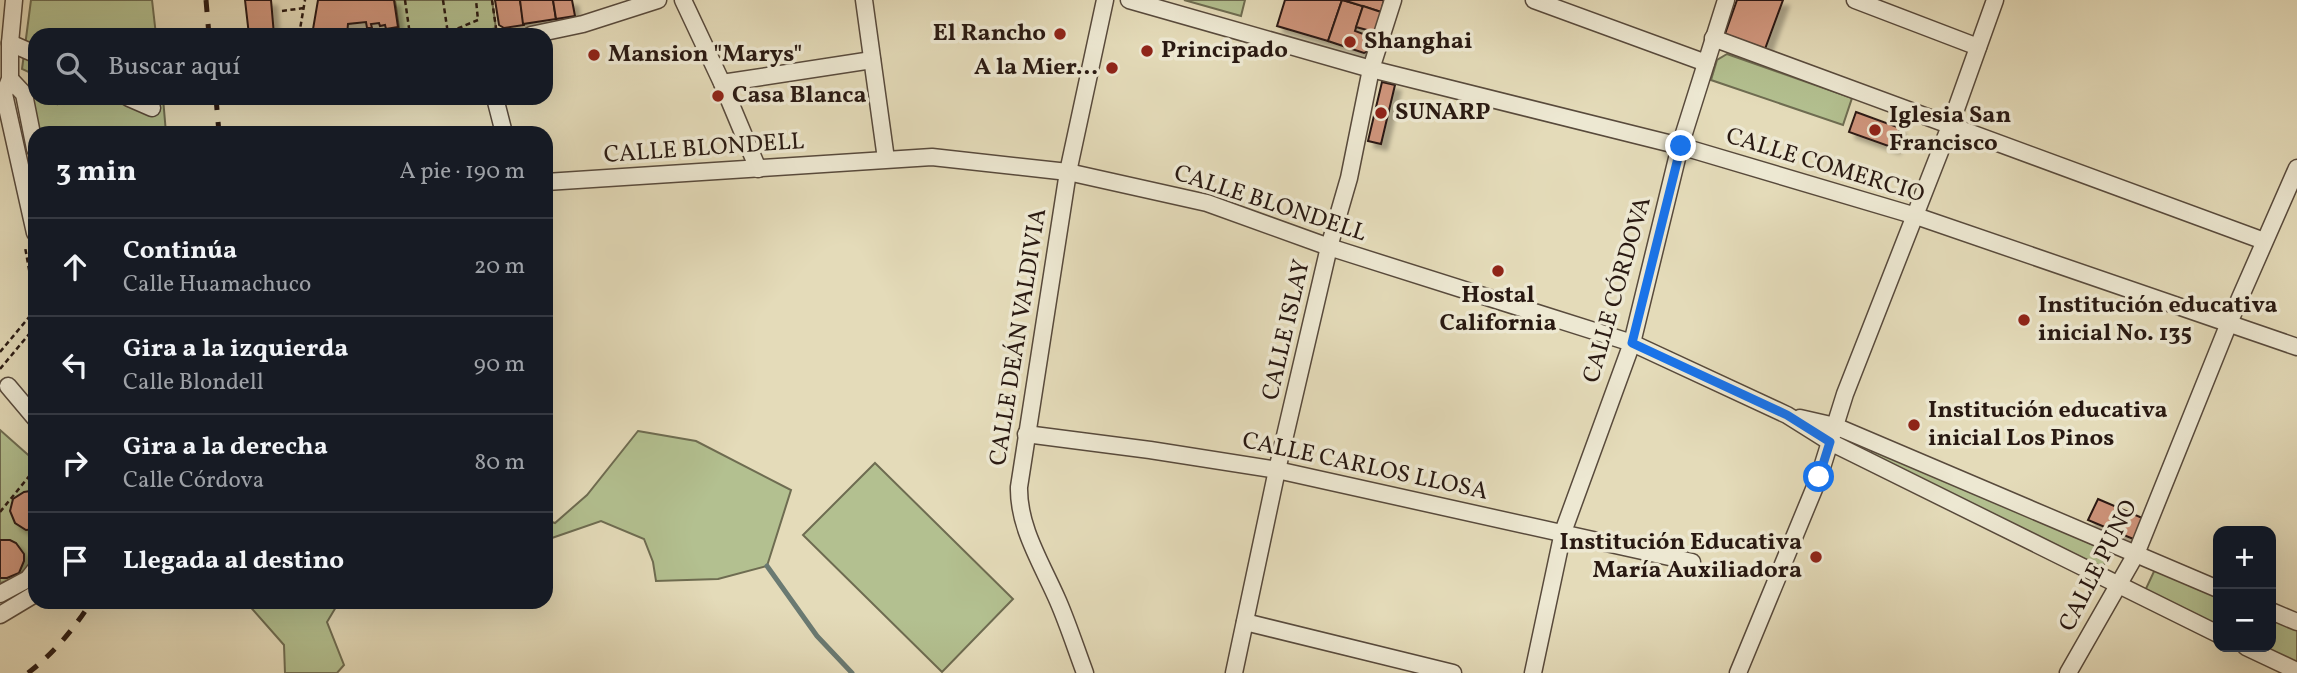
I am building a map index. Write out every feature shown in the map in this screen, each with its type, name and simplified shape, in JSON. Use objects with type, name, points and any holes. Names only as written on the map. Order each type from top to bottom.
[{"type":"street","points":[[14,0],[10,79],[4,94],[28,227]]},
{"type":"street","points":[[553,30],[583,24],[658,0]]},
{"type":"street","points":[[683,0],[758,169]]},
{"type":"street","points":[[864,0],[886,159]]},
{"type":"street","name":"CALLE DEÁN VALDIVIA","points":[[1085,673],[1018,504],[1026,434],[1068,172],[1105,0]]},
{"type":"street","name":"CALLE COMERCIO","points":[[1129,0],[1371,69],[1681,146],[1916,216],[2297,347]]},
{"type":"street","name":"CALLE ISLAY","points":[[1234,673],[1277,470],[1329,247],[1349,178],[1371,69],[1393,0]]},
{"type":"street","points":[[1534,0],[1706,63]]},
{"type":"street","name":"CALLE CÓRDOVA","points":[[1533,673],[1563,532],[1632,343],[1681,146],[1726,0]]},
{"type":"street","points":[[1855,0],[1978,47]]},
{"type":"street","points":[[1738,673],[1819,477],[1845,394],[1916,216],[1995,0]]},
{"type":"street","points":[[1713,38],[2264,241]]},
{"type":"street","points":[[10,43],[28,51]]},
{"type":"street","points":[[722,83],[872,60]]},
{"type":"street","points":[[10,79],[24,94],[30,126]]},
{"type":"street","points":[[145,105],[152,108]]},
{"type":"street","points":[[497,105],[502,126]]},
{"type":"street","name":"CALLE BLONDELL","points":[[553,182],[932,157],[1068,172],[1208,203],[1329,247],[1632,343],[1787,415],[1830,442],[2213,632]]},
{"type":"street","name":"CALLE PUNO","points":[[2068,673],[2136,554],[2229,323],[2295,176]]},
{"type":"street","points":[[8,386],[28,410]]},
{"type":"street","name":"CALLE BLONDELL","points":[[1787,415],[1835,426],[2213,587]]},
{"type":"street","name":"CALLE CARLOS LLOSA","points":[[1026,434],[1277,470],[1692,562]]},
{"type":"street","points":[[0,594],[28,579]]},
{"type":"street","points":[[0,615],[28,598]]},
{"type":"street","points":[[2276,613],[2297,622]]},
{"type":"street","points":[[1245,622],[1453,673]]},
{"type":"street","points":[[2257,652],[2297,671]]},
{"type":"path","points":[[300,28],[305,0]]},
{"type":"path","points":[[405,0],[409,28]]},
{"type":"path","points":[[443,0],[446,28]]},
{"type":"path","points":[[464,28],[478,20],[476,0]]},
{"type":"path","points":[[492,0],[496,28]]},
{"type":"path","points":[[282,11],[304,8]]},
{"type":"path","points":[[0,352],[28,318]]},
{"type":"path","points":[[0,369],[28,335]]},
{"type":"path","points":[[0,512],[28,478]]},
{"type":"green space","points":[[31,0],[152,0],[155,28],[28,28],[28,72],[22,69]]},
{"type":"green space","points":[[395,0],[492,0],[496,28],[399,28]]},
{"type":"green space","points":[[1184,0],[1245,0],[1241,16]]},
{"type":"green space","points":[[1727,54],[1852,98],[1843,125],[1711,80],[1717,60]]},
{"type":"green space","points":[[19,86],[28,90],[28,105],[164,105],[165,126],[28,126],[28,128]]},
{"type":"green space","points":[[0,430],[28,455],[28,567],[10,580],[0,583]]},
{"type":"green space","points":[[638,431],[696,441],[791,490],[767,566],[718,579],[656,581],[653,562],[644,539],[601,521],[553,538],[553,522],[587,495]]},
{"type":"green space","points":[[1874,445],[2109,552],[2102,570],[1871,454]]},
{"type":"green space","points":[[875,463],[1013,599],[942,672],[803,535]]},
{"type":"green space","points":[[2157,565],[2213,590],[2213,628],[2143,595]]},
{"type":"green space","points":[[252,609],[335,609],[327,622],[344,665],[337,673],[285,673],[284,645]]},
{"type":"green space","points":[[2276,616],[2297,626],[2297,667],[2265,652],[2276,652]]},
{"type":"building","points":[[245,0],[271,0],[273,28],[248,28]]},
{"type":"building","points":[[318,0],[394,0],[398,27],[386,28],[379,23],[371,24],[372,28],[367,28],[366,22],[348,24],[348,28],[313,28]]},
{"type":"building","points":[[495,0],[520,0],[524,25],[504,28],[499,25]]},
{"type":"building","points":[[520,0],[553,0],[556,19],[523,24]]},
{"type":"building","points":[[553,0],[572,0],[575,16],[556,19]]},
{"type":"building","points":[[1285,0],[1342,0],[1328,41],[1277,26]]},
{"type":"building","points":[[1342,0],[1363,6],[1355,31],[1366,35],[1364,39],[1372,42],[1369,51],[1364,53],[1328,41]]},
{"type":"building","points":[[1343,0],[1384,0],[1381,12]]},
{"type":"building","points":[[1737,0],[1783,0],[1765,49],[1725,34]]},
{"type":"building","points":[[1363,6],[1381,12],[1372,42],[1364,39],[1367,30],[1356,27]]},
{"type":"building","name":"SUNARP","points":[[1382,82],[1395,85],[1381,144],[1368,141]]},
{"type":"building","name":"Iglesia San Francisco","points":[[1856,112],[1900,128],[1894,148],[1849,132]]},
{"type":"building","points":[[28,491],[26,530],[15,523],[10,511],[13,499]]},
{"type":"building","points":[[2098,499],[2147,520],[2138,541],[2088,520]]},
{"type":"building","points":[[0,540],[16,543],[24,554],[19,573],[7,578],[0,578]]},
{"type":"waterway","points":[[767,566],[817,636],[852,673]]},
{"type":"railway","points":[[206,0],[208,28]]},
{"type":"railway","points":[[217,105],[218,126]]},
{"type":"railway","points":[[28,673],[46,658],[86,609]]},
{"type":"place","name":"El Rancho","points":[[1060,34]]},
{"type":"place","name":"Shanghai","points":[[1350,42]]},
{"type":"place","name":"Principado","points":[[1147,51]]},
{"type":"place","name":"Mansion \"Marys\"","points":[[594,55]]},
{"type":"place","name":"A la Mier...","points":[[1112,68]]},
{"type":"place","name":"Casa Blanca","points":[[718,96]]},
{"type":"place","name":"SUNARP","points":[[1381,113]]},
{"type":"place","name":"Iglesia San Francisco","points":[[1875,130]]},
{"type":"place","name":"Hostal California","points":[[1498,271]]},
{"type":"place","name":"Institución educativa inicial No. 135","points":[[2024,320]]},
{"type":"place","name":"Institución educativa inicial Los Pinos","points":[[1914,425]]},
{"type":"place","name":"Institución Educativa María Auxiliadora","points":[[1816,557]]},
{"type":"route","points":[[1681,146],[1632,343],[1787,415],[1830,442],[1819,477]]}]
